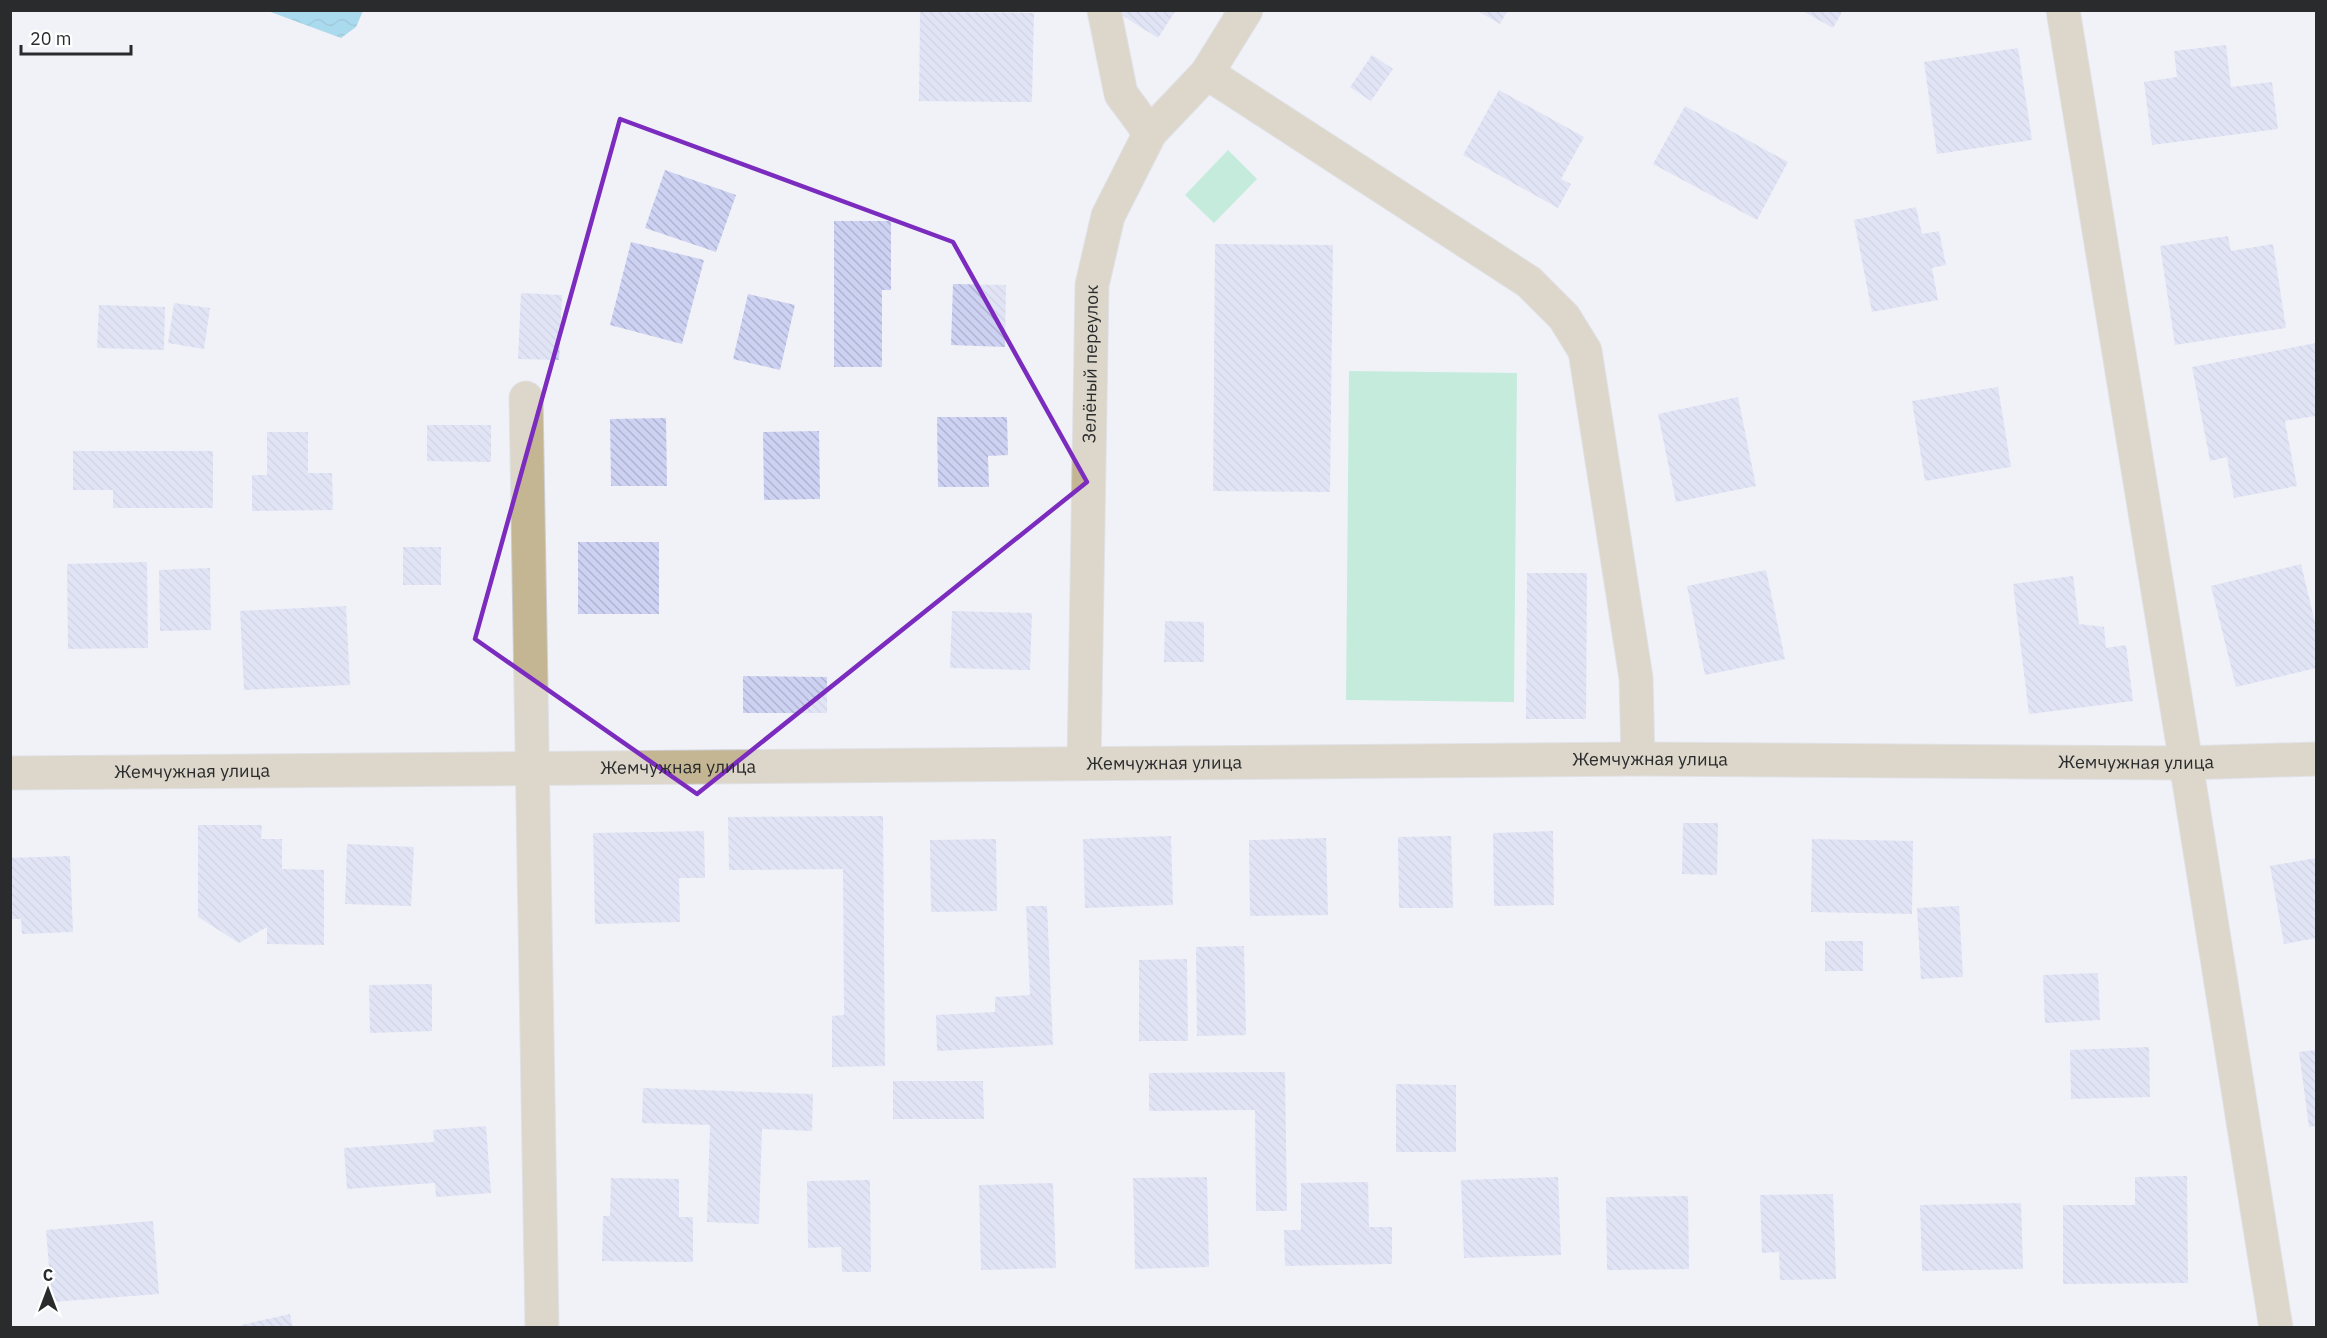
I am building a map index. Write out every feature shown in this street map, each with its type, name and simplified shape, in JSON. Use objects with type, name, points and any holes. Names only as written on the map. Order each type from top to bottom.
[{"type":"street","points":[[1104,10],[1121,94],[1150,133]]},
{"type":"street","name":"Зелёный переулок","points":[[1084,763],[1092,285],[1108,216],[1150,133],[1207,73],[1246,10]]},
{"type":"street","points":[[2063,10],[2276,1328]]},
{"type":"street","points":[[1207,73],[1528,282],[1564,317],[1585,351],[1636,678],[1638,759]]},
{"type":"street","points":[[526,398],[542,1328]]},
{"type":"street","name":"Жемчужная улица","points":[[10,773],[1638,759],[2186,763],[2316,759]]},
{"type":"highlighted area","points":[[620,119],[953,242],[1087,482],[697,794],[475,639]]},
{"type":"green space","points":[[1228,150],[1257,179],[1214,223],[1185,195]]},
{"type":"green space","points":[[1349,371],[1517,373],[1514,702],[1346,700]]},
{"type":"water","points":[[268,11],[363,11],[356,27],[341,38]]},
{"type":"building","points":[[1122,10],[1176,10],[1158,38],[1120,14]]},
{"type":"building","points":[[1476,10],[1508,10],[1500,24]]},
{"type":"building","points":[[1801,10],[1843,10],[1833,28]]},
{"type":"building","points":[[920,12],[1034,13],[1032,102],[919,101]]},
{"type":"building","points":[[2226,45],[2231,87],[2272,82],[2278,129],[2152,145],[2144,82],[2177,77],[2174,51]]},
{"type":"building","points":[[2018,48],[2032,140],[1937,154],[1924,62]]},
{"type":"building","points":[[1372,55],[1393,69],[1371,101],[1350,87]]},
{"type":"building","points":[[1499,90],[1584,137],[1561,179],[1571,184],[1558,208],[1463,155]]},
{"type":"building","points":[[1685,106],[1788,162],[1757,220],[1653,164]]},
{"type":"building","points":[[665,170],[736,195],[716,252],[645,228]]},
{"type":"building","points":[[1916,207],[1922,234],[1939,231],[1946,265],[1932,268],[1938,300],[1872,312],[1854,220]]},
{"type":"building","points":[[834,221],[891,221],[891,290],[882,290],[882,367],[834,367]]},
{"type":"building","points":[[2228,236],[2231,251],[2273,244],[2286,328],[2175,345],[2160,246]]},
{"type":"building","points":[[631,242],[704,260],[682,344],[610,325]]},
{"type":"building","points":[[1215,244],[1333,245],[1330,492],[1213,491]]},
{"type":"building","points":[[953,284],[1006,285],[1005,347],[951,345]]},
{"type":"building","points":[[521,293],[562,295],[559,360],[518,359]]},
{"type":"building","points":[[748,294],[795,305],[780,370],[733,359]]},
{"type":"building","points":[[174,303],[210,308],[204,349],[168,343]]},
{"type":"building","points":[[99,305],[165,307],[164,350],[97,348]]},
{"type":"building","points":[[2316,343],[2316,416],[2285,421],[2297,486],[2234,498],[2227,457],[2210,461],[2192,367]]},
{"type":"building","points":[[1998,387],[2011,467],[1925,481],[1912,401]]},
{"type":"building","points":[[1738,397],[1756,486],[1676,502],[1658,414]]},
{"type":"building","points":[[937,417],[1007,417],[1008,455],[988,456],[989,487],[938,487]]},
{"type":"building","points":[[666,418],[667,486],[611,486],[610,419]]},
{"type":"building","points":[[427,425],[491,425],[491,462],[427,461]]},
{"type":"building","points":[[819,431],[820,499],[764,500],[763,432]]},
{"type":"building","points":[[267,432],[308,432],[308,473],[332,473],[333,510],[252,511],[252,475],[267,475]]},
{"type":"building","points":[[73,451],[213,451],[213,508],[113,508],[113,490],[73,490]]},
{"type":"building","points":[[578,542],[659,542],[659,614],[578,614]]},
{"type":"building","points":[[403,547],[441,547],[441,585],[403,585]]},
{"type":"building","points":[[147,562],[148,648],[68,649],[67,564]]},
{"type":"building","points":[[2301,564],[2316,627],[2316,668],[2236,687],[2211,586]]},
{"type":"building","points":[[210,568],[211,630],[160,631],[159,570]]},
{"type":"building","points":[[1766,570],[1785,659],[1705,675],[1687,586]]},
{"type":"building","points":[[1527,573],[1587,573],[1586,719],[1526,719]]},
{"type":"building","points":[[2073,576],[2079,624],[2104,627],[2106,648],[2126,645],[2133,701],[2029,714],[2013,584]]},
{"type":"building","points":[[346,606],[350,685],[244,690],[240,611]]},
{"type":"building","points":[[952,611],[1032,613],[1030,670],[950,668]]},
{"type":"building","points":[[1165,621],[1204,622],[1204,662],[1164,662]]},
{"type":"building","points":[[743,676],[827,677],[827,713],[743,713]]},
{"type":"building","points":[[883,816],[885,1066],[832,1067],[832,1016],[844,1015],[843,869],[729,870],[728,817]]},
{"type":"building","points":[[1683,823],[1718,823],[1717,875],[1682,874]]},
{"type":"building","points":[[198,825],[262,825],[261,839],[282,839],[282,869],[324,870],[324,945],[267,944],[267,927],[239,943],[198,917]]},
{"type":"building","points":[[704,831],[705,878],[679,878],[680,922],[595,924],[593,833]]},
{"type":"building","points":[[1553,831],[1554,905],[1494,906],[1493,833]]},
{"type":"building","points":[[1171,836],[1173,905],[1085,908],[1083,839]]},
{"type":"building","points":[[1451,836],[1453,908],[1399,908],[1398,837]]},
{"type":"building","points":[[1326,838],[1328,915],[1250,916],[1249,840]]},
{"type":"building","points":[[996,839],[997,911],[931,912],[930,840]]},
{"type":"building","points":[[1812,839],[1913,841],[1912,914],[1811,912]]},
{"type":"building","points":[[347,844],[414,847],[411,906],[345,904]]},
{"type":"building","points":[[70,856],[73,932],[22,934],[21,919],[10,919],[10,858]]},
{"type":"building","points":[[2316,858],[2316,938],[2284,944],[2270,866]]},
{"type":"building","points":[[1026,906],[1047,906],[1053,1045],[937,1051],[936,1015],[995,1012],[995,997],[1030,995]]},
{"type":"building","points":[[1959,906],[1963,977],[1921,979],[1917,908]]},
{"type":"building","points":[[1825,941],[1863,941],[1863,971],[1825,971]]},
{"type":"building","points":[[1244,946],[1246,1035],[1197,1036],[1196,947]]},
{"type":"building","points":[[1187,959],[1188,1041],[1139,1041],[1139,960]]},
{"type":"building","points":[[2098,973],[2100,1020],[2045,1023],[2043,975]]},
{"type":"building","points":[[432,984],[432,1031],[370,1033],[369,985]]},
{"type":"building","points":[[2149,1047],[2150,1097],[2071,1099],[2070,1050]]},
{"type":"building","points":[[2316,1050],[2316,1126],[2309,1127],[2299,1052]]},
{"type":"building","points":[[1285,1072],[1287,1211],[1256,1211],[1255,1110],[1149,1111],[1149,1073]]},
{"type":"building","points":[[893,1081],[983,1081],[984,1119],[893,1119]]},
{"type":"building","points":[[1396,1084],[1456,1085],[1456,1152],[1396,1152]]},
{"type":"building","points":[[643,1088],[813,1094],[812,1131],[762,1129],[759,1224],[707,1222],[710,1125],[642,1123]]},
{"type":"building","points":[[486,1126],[491,1193],[436,1197],[435,1183],[347,1189],[344,1148],[434,1142],[433,1130]]},
{"type":"building","points":[[2187,1176],[2188,1283],[2063,1284],[2063,1205],[2135,1205],[2135,1177]]},
{"type":"building","points":[[1207,1177],[1209,1267],[1135,1269],[1133,1178]]},
{"type":"building","points":[[1558,1177],[1561,1255],[1464,1258],[1461,1180]]},
{"type":"building","points":[[611,1178],[679,1179],[679,1217],[693,1217],[693,1262],[602,1261],[603,1216],[610,1216]]},
{"type":"building","points":[[870,1180],[871,1272],[842,1272],[841,1247],[808,1248],[807,1181]]},
{"type":"building","points":[[1368,1182],[1369,1227],[1392,1227],[1392,1264],[1285,1266],[1284,1230],[1301,1230],[1301,1183]]},
{"type":"building","points":[[1053,1183],[1056,1268],[981,1270],[979,1185]]},
{"type":"building","points":[[1833,1194],[1836,1279],[1780,1280],[1779,1252],[1762,1253],[1760,1195]]},
{"type":"building","points":[[1688,1196],[1689,1269],[1607,1270],[1606,1197]]},
{"type":"building","points":[[2021,1203],[2023,1269],[1922,1271],[1920,1205]]},
{"type":"building","points":[[153,1221],[159,1294],[52,1302],[46,1230]]},
{"type":"building","points":[[290,1314],[293,1328],[241,1328],[241,1325]]}]
